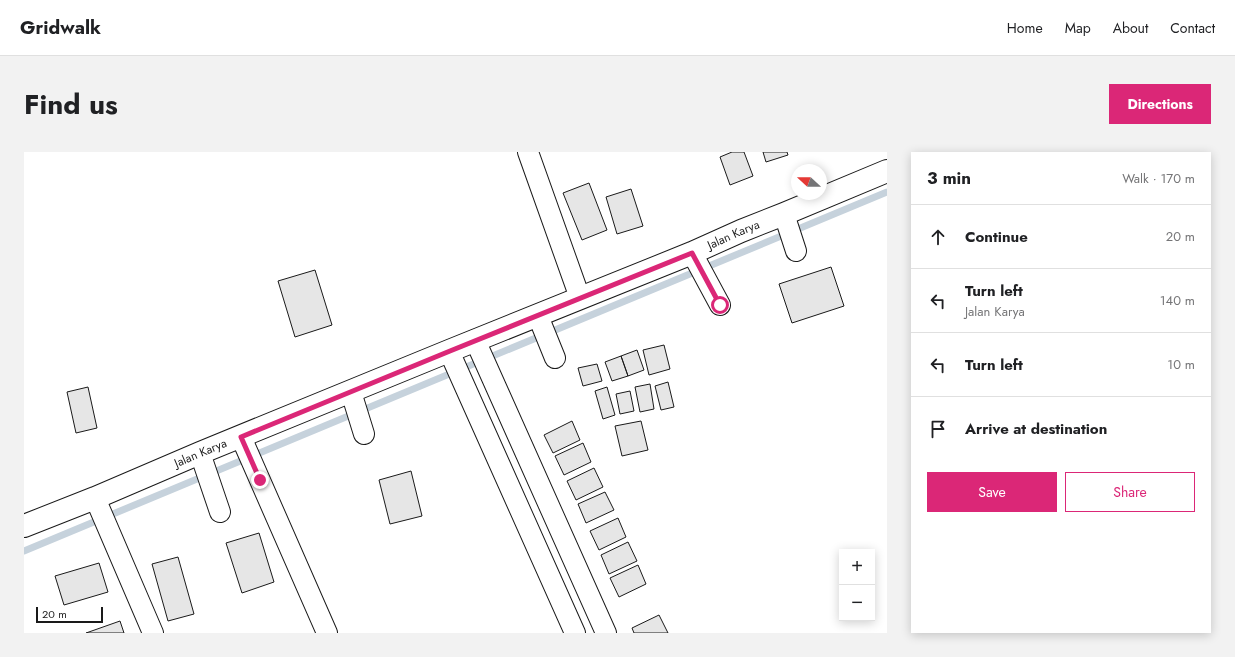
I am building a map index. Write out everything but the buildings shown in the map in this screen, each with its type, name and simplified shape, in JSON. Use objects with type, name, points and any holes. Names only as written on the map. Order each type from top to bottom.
[{"type":"street","points":[[528,152],[580,298]]},
{"type":"street","name":"Jalan Karya","points":[[24,526],[96,502],[202,459],[242,439],[357,413],[452,355],[540,320],[580,298],[693,255],[740,231],[786,219],[887,171]]},
{"type":"street","points":[[786,219],[794,247]]},
{"type":"street","points":[[693,255],[720,305]]},
{"type":"street","points":[[540,320],[552,352]]},
{"type":"street","points":[[477,344],[606,633]]},
{"type":"street","points":[[452,355],[575,633]]},
{"type":"street","points":[[242,439],[327,633]]},
{"type":"street","points":[[202,459],[220,512]]},
{"type":"street","points":[[96,502],[153,633]]},
{"type":"waterway","points":[[24,551],[887,192]]},
{"type":"route","points":[[260,480],[241,437],[692,253],[720,305]]}]
